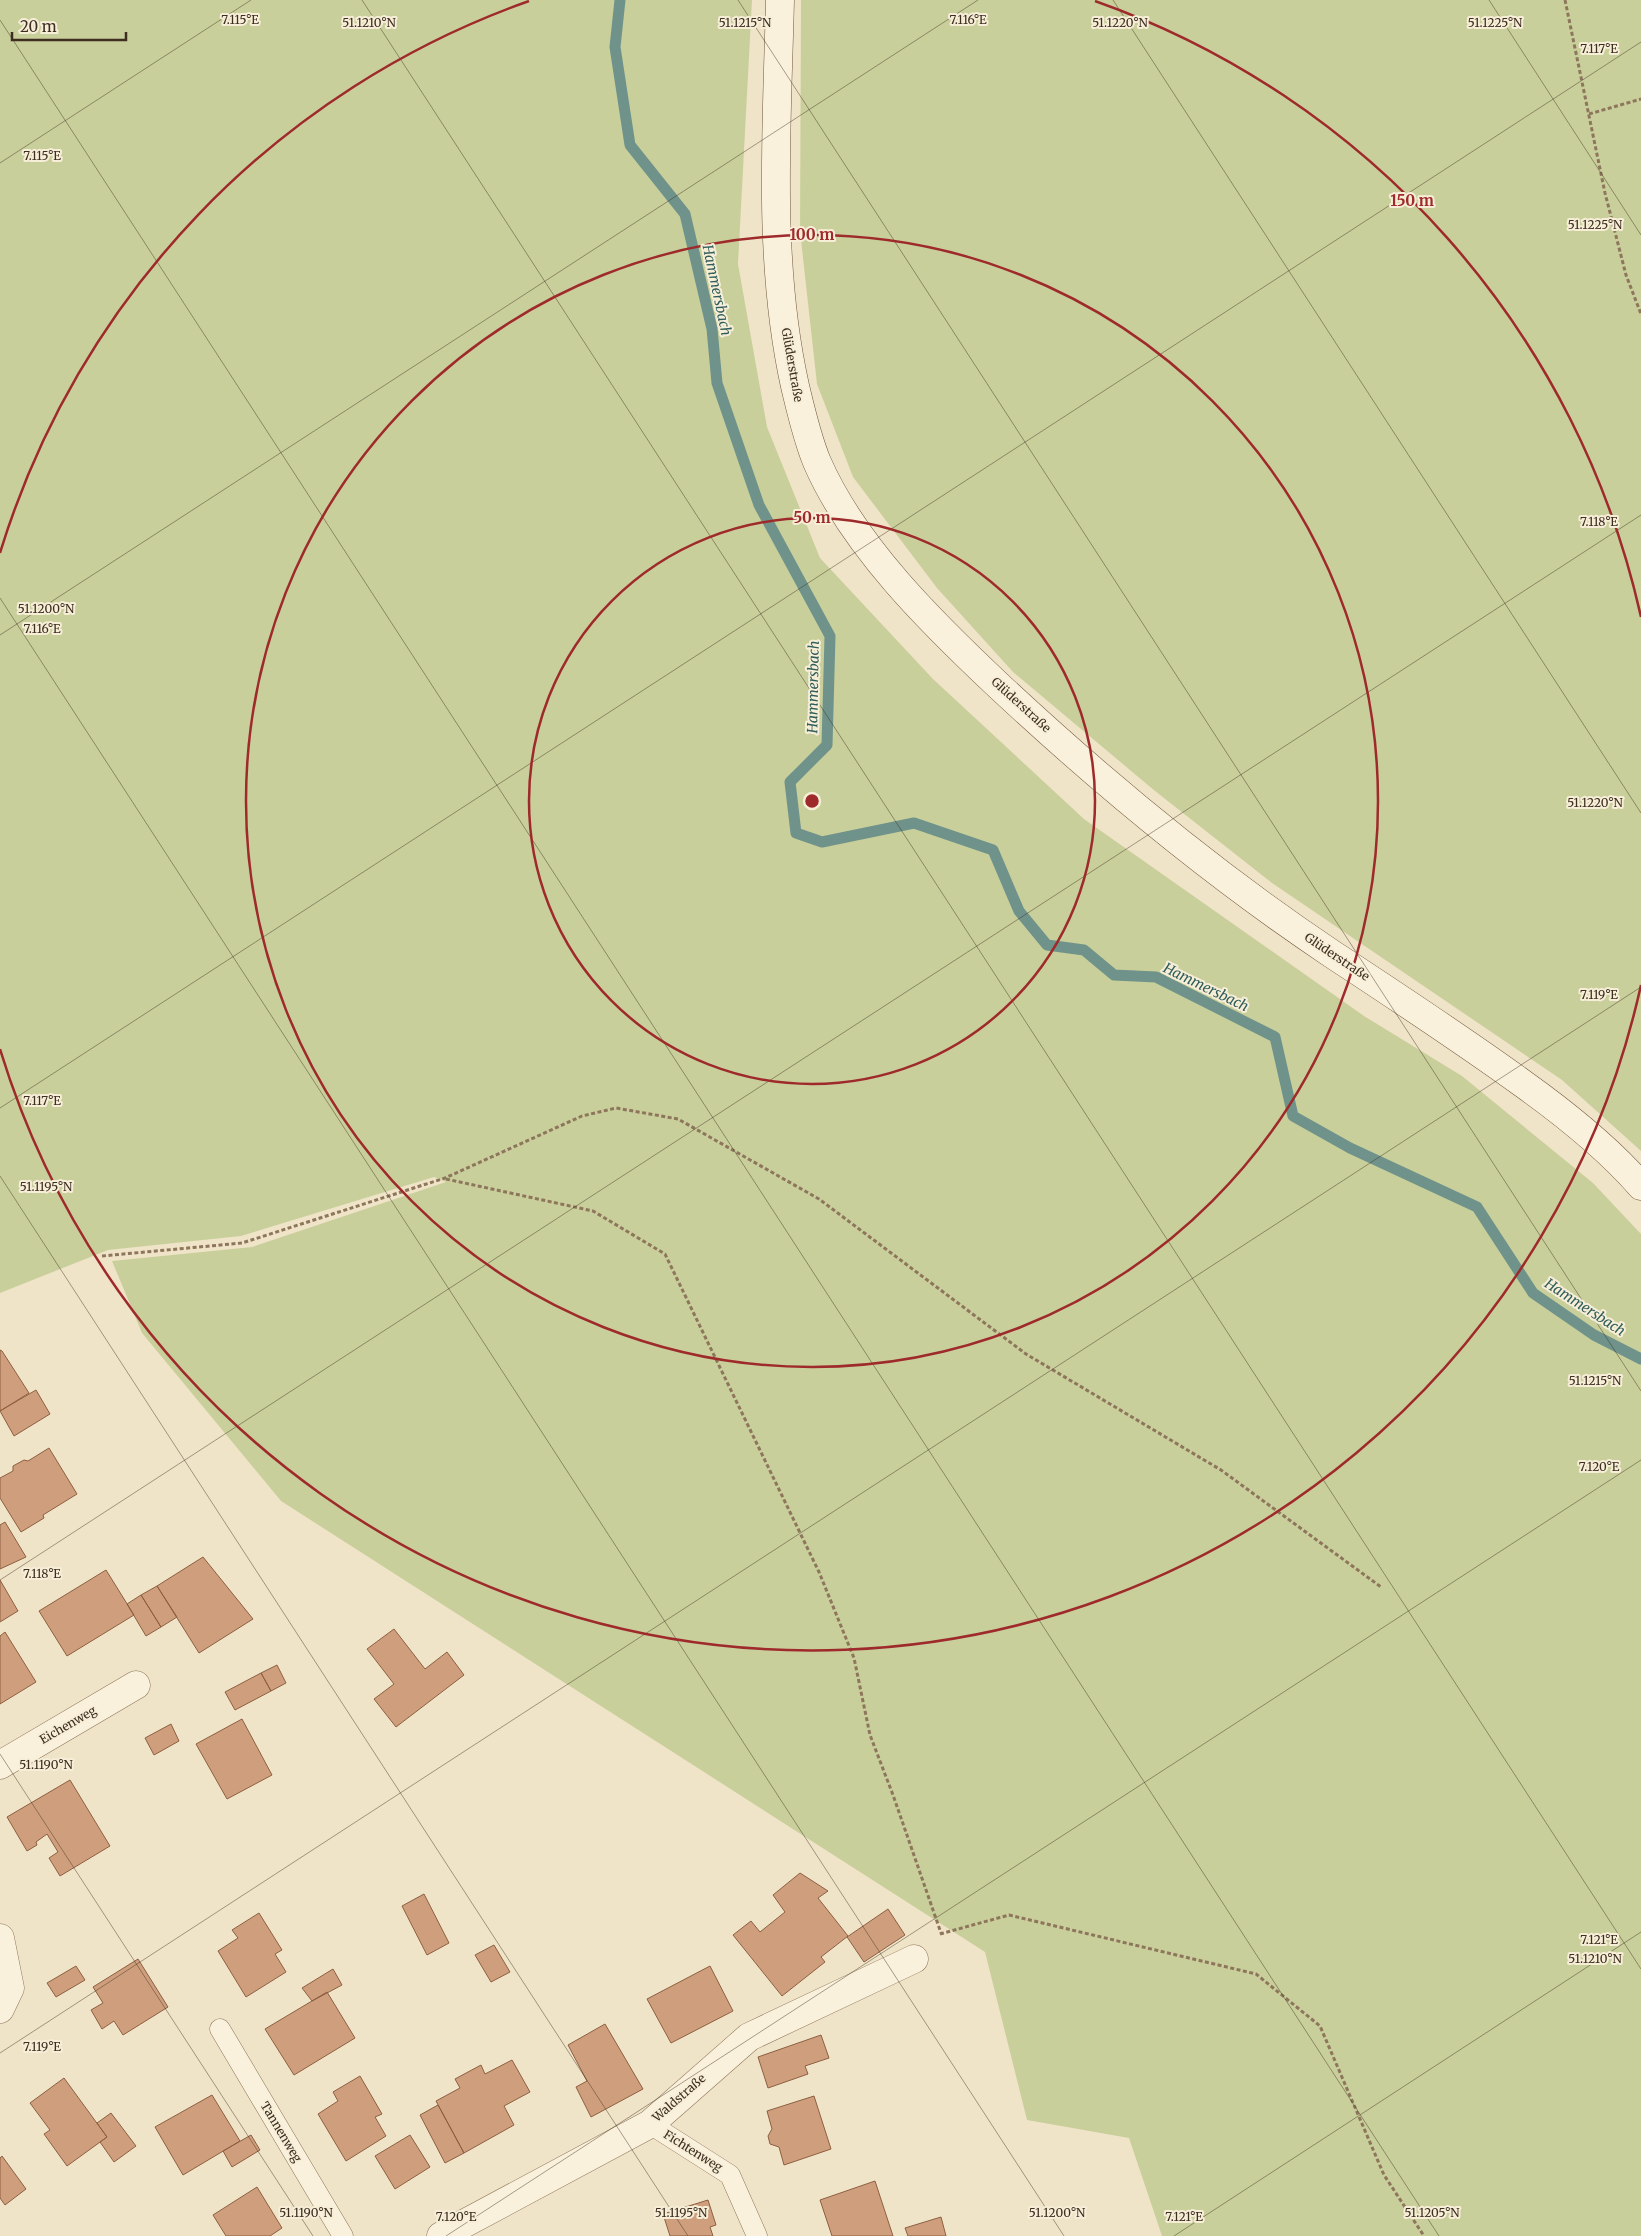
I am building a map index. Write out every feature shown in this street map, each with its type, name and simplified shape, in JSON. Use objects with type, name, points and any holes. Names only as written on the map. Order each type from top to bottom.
[{"type":"main road","name":"Glüderstraße","points":[[780,0],[776,176],[782,300],[789,357],[802,415],[817,462],[840,505],[876,558],[920,607],[971,659],[1111,786],[1194,854],[1310,939],[1491,1061],[1542,1098],[1588,1135],[1641,1186]]},
{"type":"main road","name":"Eichenweg","points":[[0,1765],[136,1685]]},
{"type":"main road","points":[[0,1938],[10,1988],[0,2010]]},
{"type":"main road","name":"Waldstraße","points":[[441,2236],[650,2124],[749,2036],[914,1959]]},
{"type":"lane","name":"Tannenweg","points":[[220,2029],[343,2236]]},
{"type":"lane","name":"Fichtenweg","points":[[650,2124],[730,2175],[757,2236]]},
{"type":"path","points":[[1565,0],[1605,194],[1624,266],[1641,314]]},
{"type":"path","points":[[1589,114],[1641,99]]},
{"type":"path","points":[[102,1256],[242,1243],[445,1178],[582,1116],[616,1108],[678,1119],[819,1199],[1026,1354],[1221,1470],[1381,1587]]},
{"type":"path","points":[[445,1178],[593,1211],[665,1254],[819,1572],[851,1650],[870,1735],[941,1933]]},
{"type":"path","points":[[914,1959],[941,1933],[1009,1916],[1256,1974],[1320,2026],[1384,2175],[1424,2236]]},
{"type":"green space","points":[[0,0],[752,0],[738,264],[767,427],[820,558],[933,679],[1084,819],[1364,1016],[1462,1076],[1593,1183],[1641,1234],[1641,2236],[1162,2236],[1129,2138],[1027,2120],[985,1952],[281,1501],[142,1333],[112,1261],[252,1247],[446,1182],[434,1177],[241,1236],[108,1250],[0,1293]]},
{"type":"green space","points":[[801,0],[1641,0],[1641,1151],[1562,1080],[1272,883],[1155,791],[1013,672],[937,588],[853,477],[817,384],[800,231]]},
{"type":"building","points":[[0,1350],[29,1393],[0,1411]]},
{"type":"building","points":[[36,1390],[50,1414],[14,1436],[0,1411]]},
{"type":"building","points":[[49,1448],[77,1494],[43,1515],[44,1518],[21,1532],[0,1498],[0,1478],[13,1471],[13,1466],[24,1460],[28,1461]]},
{"type":"building","points":[[5,1522],[26,1557],[0,1569],[0,1525]]},
{"type":"building","points":[[203,1557],[253,1619],[199,1653],[157,1586]]},
{"type":"building","points":[[106,1570],[134,1615],[67,1656],[39,1611]]},
{"type":"building","points":[[0,1580],[18,1611],[0,1622]]},
{"type":"building","points":[[157,1586],[177,1617],[161,1627],[141,1595]]},
{"type":"building","points":[[141,1595],[161,1627],[146,1636],[127,1604]]},
{"type":"building","points":[[394,1629],[425,1669],[447,1652],[464,1675],[396,1727],[374,1699],[394,1684],[367,1649]]},
{"type":"building","points":[[5,1632],[36,1682],[0,1704],[0,1636]]},
{"type":"building","points":[[277,1665],[286,1683],[271,1691],[261,1673]]},
{"type":"building","points":[[261,1673],[271,1691],[235,1710],[225,1692]]},
{"type":"building","points":[[242,1719],[272,1775],[227,1799],[196,1744]]},
{"type":"building","points":[[171,1724],[179,1741],[154,1755],[145,1738]]},
{"type":"building","points":[[70,1780],[110,1846],[60,1876],[49,1858],[58,1852],[47,1834],[36,1842],[37,1845],[27,1851],[7,1817]]},
{"type":"building","points":[[800,1873],[828,1891],[818,1898],[848,1936],[821,1957],[825,1962],[782,1996],[733,1935],[751,1921],[760,1932],[785,1912],[773,1895]]},
{"type":"building","points":[[424,1894],[449,1943],[427,1955],[402,1906]]},
{"type":"building","points":[[888,1909],[905,1935],[864,1962],[847,1937]]},
{"type":"building","points":[[259,1913],[282,1950],[275,1954],[286,1972],[246,1997],[218,1951],[238,1938],[232,1930]]},
{"type":"building","points":[[494,1945],[510,1972],[491,1982],[475,1955]]},
{"type":"building","points":[[138,1959],[168,2007],[123,2035],[114,2021],[102,2029],[91,2010],[103,2003],[93,1987]]},
{"type":"building","points":[[76,1966],[85,1980],[56,1997],[47,1983]]},
{"type":"building","points":[[710,1966],[733,2011],[671,2043],[647,1999]]},
{"type":"building","points":[[333,1969],[342,1985],[312,2001],[302,1988]]},
{"type":"building","points":[[327,1992],[355,2038],[294,2075],[265,2029]]},
{"type":"building","points":[[605,2024],[643,2089],[591,2117],[576,2087],[587,2081],[568,2045]]},
{"type":"building","points":[[821,2035],[829,2058],[805,2066],[808,2074],[768,2088],[758,2057]]},
{"type":"building","points":[[512,2060],[530,2092],[504,2106],[514,2125],[464,2153],[436,2101],[460,2088],[455,2079],[481,2065],[485,2074]]},
{"type":"building","points":[[360,2076],[382,2114],[375,2117],[386,2136],[346,2161],[318,2114],[338,2101],[333,2092]]},
{"type":"building","points":[[64,2078],[107,2137],[67,2166],[44,2134],[50,2130],[30,2103]]},
{"type":"building","points":[[212,2095],[240,2141],[183,2175],[155,2127]]},
{"type":"building","points":[[814,2096],[831,2149],[784,2165],[779,2147],[770,2144],[768,2136],[772,2129],[767,2111]]},
{"type":"building","points":[[438,2105],[464,2153],[445,2163],[420,2115]]},
{"type":"building","points":[[111,2113],[136,2146],[114,2162],[100,2142],[107,2137],[97,2123]]},
{"type":"building","points":[[251,2135],[260,2150],[232,2167],[223,2151]]},
{"type":"building","points":[[410,2135],[430,2167],[395,2189],[375,2156]]},
{"type":"building","points":[[2,2156],[26,2189],[5,2205],[0,2198],[0,2158]]},
{"type":"building","points":[[875,2181],[893,2236],[832,2236],[820,2200]]},
{"type":"building","points":[[257,2187],[282,2228],[270,2236],[226,2236],[213,2215]]},
{"type":"building","points":[[708,2200],[716,2225],[710,2227],[713,2236],[670,2236],[663,2214]]},
{"type":"building","points":[[941,2217],[946,2236],[908,2236],[905,2228]]},
{"type":"waterway","name":"Hammersbach","points":[[620,0],[615,47],[630,145],[685,214],[712,329],[717,383],[759,505],[830,636],[827,745],[790,782],[796,833],[822,842],[914,823],[993,850],[1019,911],[1047,945],[1084,950],[1114,975],[1156,977],[1275,1037],[1293,1116],[1350,1148],[1477,1207],[1533,1293],[1594,1335],[1641,1359]]}]
